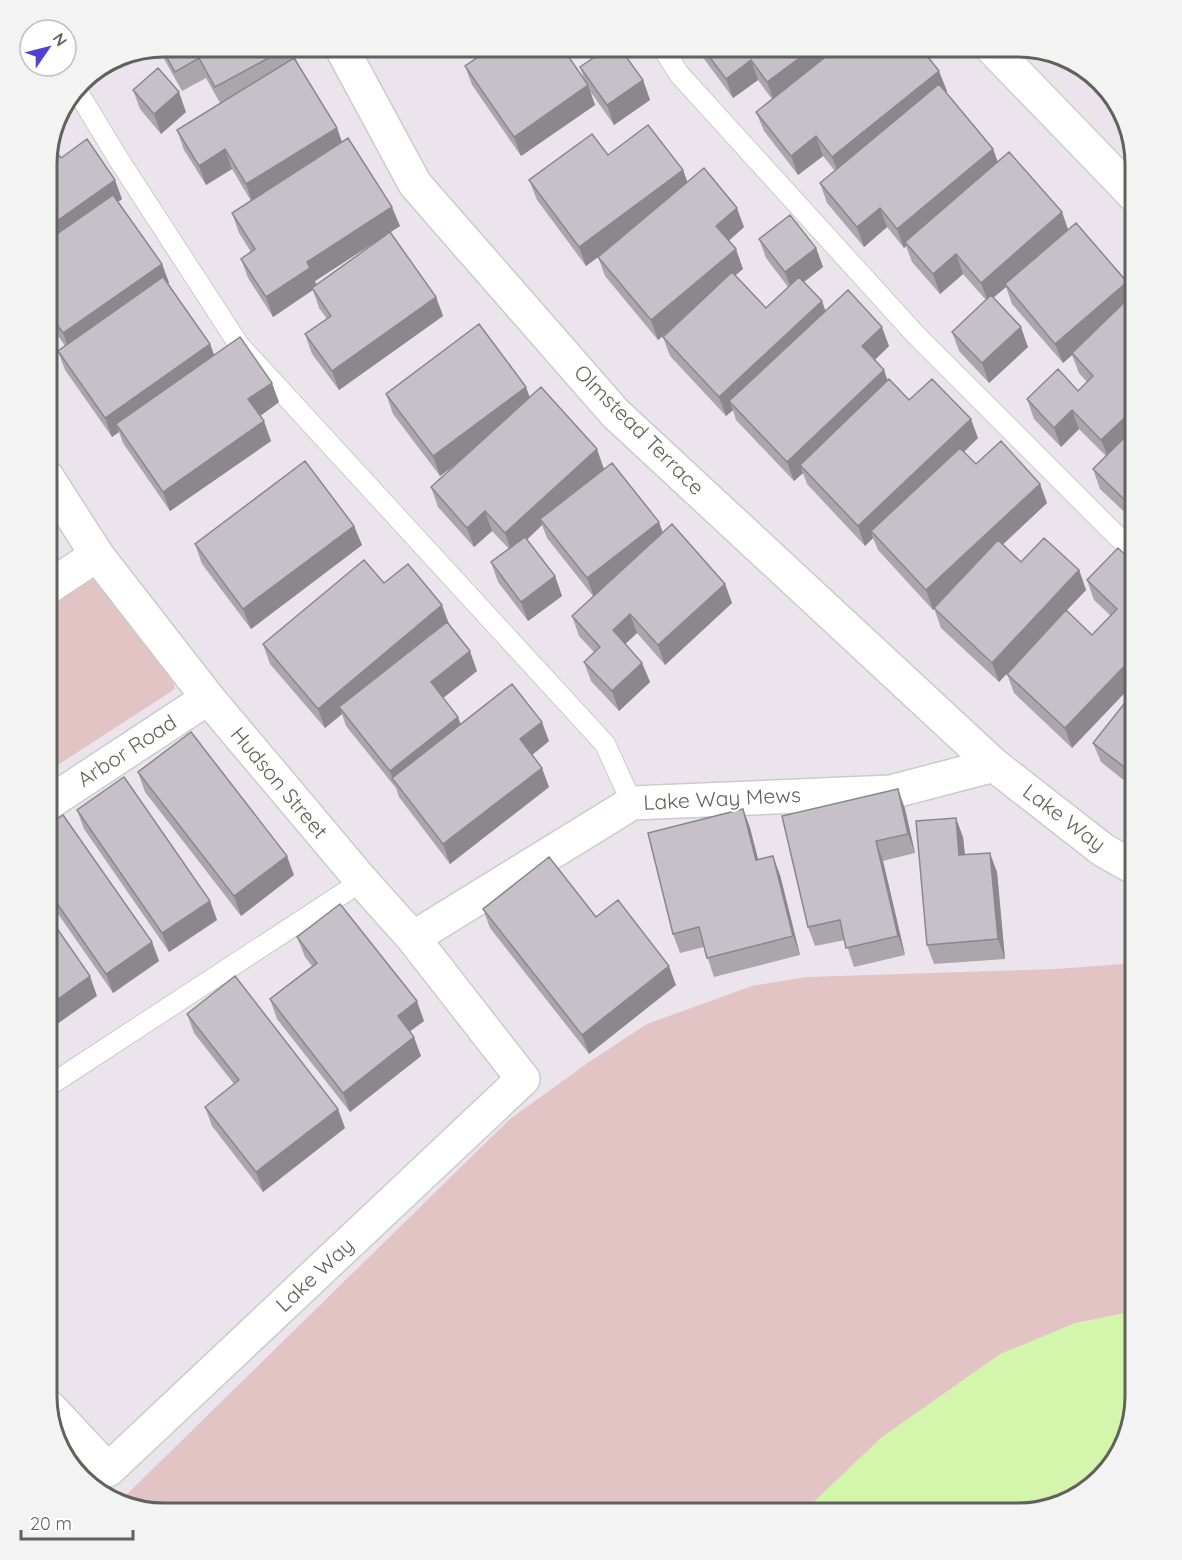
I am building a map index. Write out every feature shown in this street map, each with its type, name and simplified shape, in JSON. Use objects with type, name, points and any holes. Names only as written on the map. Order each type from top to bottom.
[{"type":"street","name":"Olmstead Terrace","points":[[347,57],[415,184],[615,413],[994,765]]},
{"type":"street","points":[[1001,57],[1125,185]]},
{"type":"street","name":"Hudson Street","points":[[57,493],[97,555],[208,698],[413,938],[523,1080]]},
{"type":"street","points":[[57,581],[97,555]]},
{"type":"street","name":"Arbor Road","points":[[57,797],[208,698]]},
{"type":"street","name":"Lake Way Mews","points":[[413,938],[632,803],[891,792],[994,765]]},
{"type":"street","name":"Lake Way","points":[[994,765],[1103,850],[1125,862]]},
{"type":"street","name":"Lake Way","points":[[60,1418],[108,1470],[523,1080]]},
{"type":"lane","points":[[668,57],[679,74],[915,334],[1125,543]]},
{"type":"lane","points":[[81,97],[239,345],[605,744],[632,803]]},
{"type":"lane","points":[[57,1080],[362,881]]},
{"type":"shaded area","points":[[90,574],[100,576],[172,678],[175,689],[57,766],[57,595]]},
{"type":"shaded area","points":[[1125,964],[1124,1410],[1119,1431],[1107,1456],[1078,1485],[1053,1497],[1018,1503],[164,1503],[126,1496],[510,1119],[589,1062],[647,1024],[752,986],[807,977],[1057,969]]},
{"type":"shaded area","points":[[1125,1313],[1125,1396],[1121,1424],[1107,1456],[1078,1485],[1053,1497],[1018,1503],[813,1503],[882,1437],[1000,1354],[1075,1323]]},
{"type":"building","points":[[167,57],[270,57],[215,87],[199,58],[175,72]]},
{"type":"building","points":[[478,57],[569,57],[588,85],[514,137],[465,66]]},
{"type":"building","points":[[595,57],[626,57],[643,80],[607,105],[580,67]]},
{"type":"building","points":[[710,57],[801,57],[767,82],[751,60],[726,79]]},
{"type":"building","points":[[825,57],[928,57],[939,71],[832,157],[816,136],[791,156],[756,112]]},
{"type":"building","points":[[294,58],[337,128],[246,184],[225,149],[199,166],[177,130]]},
{"type":"building","points":[[158,68],[179,92],[154,114],[133,90]]},
{"type":"building","points":[[939,84],[993,149],[897,229],[880,208],[857,227],[820,183]]},
{"type":"building","points":[[648,125],[683,170],[579,247],[529,180],[592,134],[608,155]]},
{"type":"building","points":[[348,138],[392,207],[307,262],[310,268],[266,297],[241,259],[255,249],[232,213]]},
{"type":"building","points":[[87,139],[115,180],[57,221],[58,153],[61,158]]},
{"type":"building","points":[[1009,152],[1062,212],[981,283],[956,254],[933,274],[905,242]]},
{"type":"building","points":[[704,168],[737,208],[716,226],[736,249],[651,320],[598,257]]},
{"type":"building","points":[[113,195],[162,264],[63,333],[57,324],[57,234]]},
{"type":"building","points":[[790,215],[816,248],[785,272],[759,239]]},
{"type":"building","points":[[1076,223],[1125,280],[1125,284],[1055,344],[1005,284]]},
{"type":"building","points":[[390,232],[436,297],[332,371],[305,334],[331,316],[312,288]]},
{"type":"building","points":[[732,272],[766,308],[799,277],[822,301],[719,397],[663,337]]},
{"type":"building","points":[[163,277],[210,344],[105,418],[58,351]]},
{"type":"building","points":[[848,290],[882,327],[862,346],[884,370],[787,462],[729,401]]},
{"type":"building","points":[[991,295],[1021,327],[982,363],[952,332]]},
{"type":"building","points":[[1125,302],[1125,417],[1101,440],[1072,410],[1054,428],[1027,399],[1058,369],[1078,391],[1093,376],[1072,353]]},
{"type":"building","points":[[479,324],[526,387],[433,456],[386,394]]},
{"type":"building","points":[[240,337],[272,383],[248,399],[264,421],[163,492],[116,424]]},
{"type":"building","points":[[889,379],[909,400],[932,379],[971,419],[858,526],[800,465]]},
{"type":"building","points":[[541,387],[597,449],[505,533],[485,511],[467,528],[431,487]]},
{"type":"building","points":[[1125,437],[1125,500],[1093,469]]},
{"type":"building","points":[[1001,441],[1040,484],[926,590],[871,531],[960,448],[976,464]]},
{"type":"building","points":[[305,461],[354,526],[243,609],[195,544]]},
{"type":"building","points":[[612,463],[659,522],[587,578],[540,519]]},
{"type":"building","points":[[672,524],[725,584],[658,645],[630,614],[613,630],[642,663],[612,691],[584,662],[600,647],[572,616]]},
{"type":"building","points":[[525,537],[555,576],[521,602],[491,562]]},
{"type":"building","points":[[1044,538],[1079,570],[992,663],[934,608],[998,540],[1021,562]]},
{"type":"building","points":[[1118,548],[1125,555],[1125,665],[1065,728],[1007,674],[1066,610],[1092,635],[1117,609],[1087,580]]},
{"type":"building","points":[[364,560],[384,583],[408,564],[442,605],[318,709],[263,644]]},
{"type":"building","points":[[447,622],[470,651],[431,682],[458,717],[390,771],[339,707]]},
{"type":"building","points":[[512,684],[542,722],[520,739],[542,768],[443,844],[392,778]]},
{"type":"building","points":[[1125,703],[1125,768],[1093,743]]},
{"type":"building","points":[[191,732],[287,856],[234,896],[138,772]]},
{"type":"building","points":[[124,777],[210,901],[162,933],[77,810]]},
{"type":"building","points":[[898,789],[908,834],[876,841],[898,936],[846,948],[840,920],[808,927],[782,816]]},
{"type":"building","points":[[743,809],[756,860],[773,856],[793,936],[707,958],[699,927],[673,934],[648,833]]},
{"type":"building","points":[[63,815],[152,942],[106,974],[57,903],[57,819]]},
{"type":"building","points":[[956,818],[959,855],[990,853],[998,939],[927,945],[916,821]]},
{"type":"building","points":[[549,857],[596,917],[618,900],[669,966],[582,1035],[483,909]]},
{"type":"building","points":[[340,904],[417,1001],[398,1016],[414,1037],[343,1093],[270,999],[317,963],[297,937]]},
{"type":"building","points":[[57,928],[90,976],[57,1000]]},
{"type":"building","points":[[235,976],[338,1109],[256,1172],[205,1107],[239,1080],[187,1014]]}]
